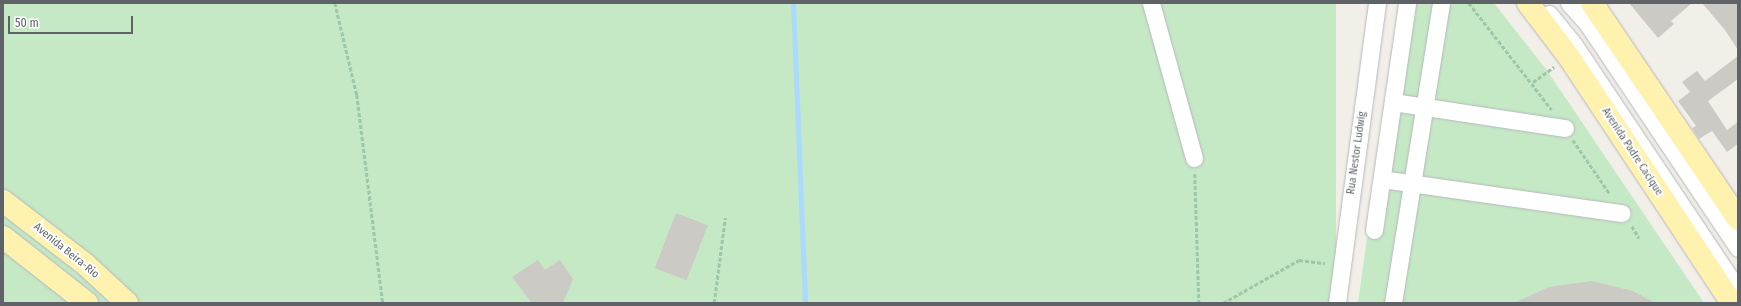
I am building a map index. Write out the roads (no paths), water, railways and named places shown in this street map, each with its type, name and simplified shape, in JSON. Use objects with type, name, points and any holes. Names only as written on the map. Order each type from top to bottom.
[{"type":"main road","name":"Avenida Padre Cacique","points":[[1528,3],[1572,51],[1732,303]]},
{"type":"main road","points":[[1593,9],[1738,219]]},
{"type":"main road","name":"Avenida Beira-Rio","points":[[3,201],[86,265],[127,303]]},
{"type":"main road","points":[[3,237],[87,303]]},
{"type":"street","points":[[1151,3],[1194,158]]},
{"type":"street","name":"Rua Nestor Ludwig","points":[[1337,303],[1378,3]]},
{"type":"street","points":[[1374,230],[1407,3]]},
{"type":"street","points":[[1393,303],[1414,184],[1441,3]]},
{"type":"street","points":[[1540,3],[1738,290]]},
{"type":"street","points":[[1569,3],[1593,9],[1738,248]]},
{"type":"street","points":[[1572,51],[1593,9]]},
{"type":"street","points":[[1393,102],[1565,128]]},
{"type":"street","points":[[1382,180],[1622,212]]},
{"type":"waterway","points":[[793,3],[805,303]]}]
